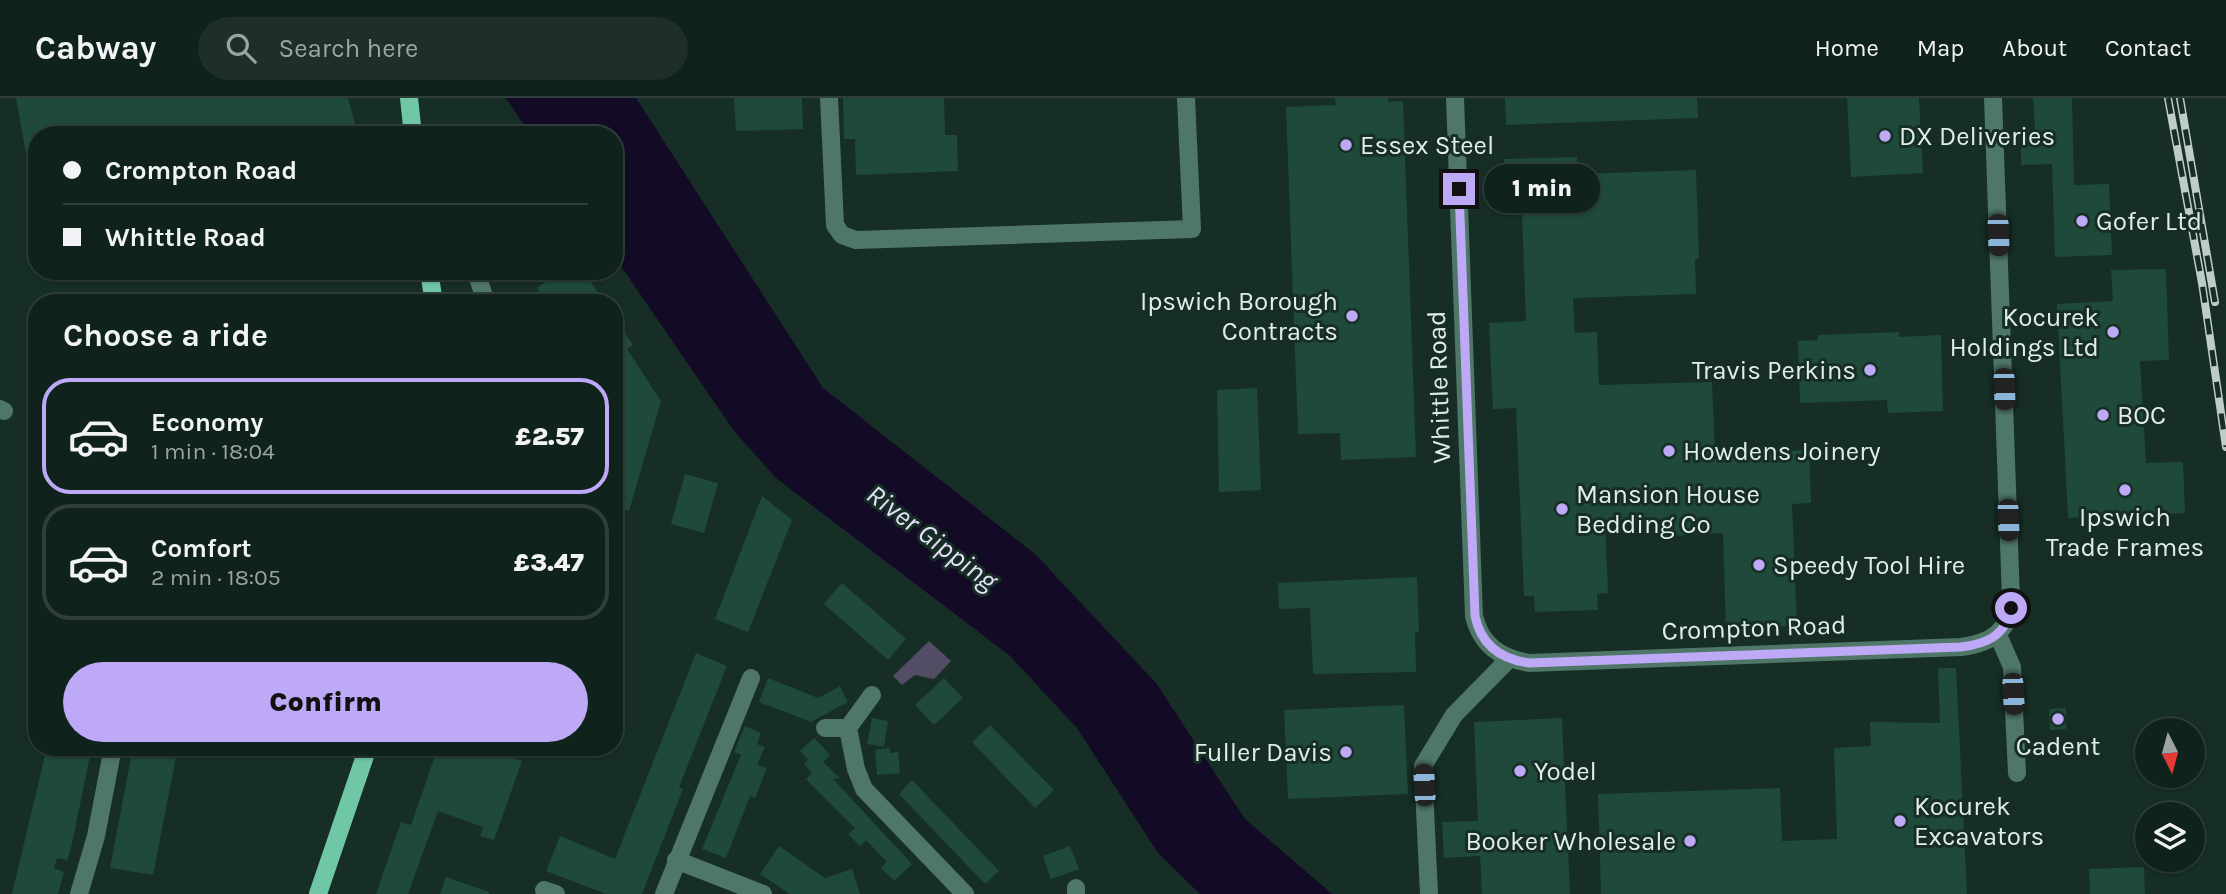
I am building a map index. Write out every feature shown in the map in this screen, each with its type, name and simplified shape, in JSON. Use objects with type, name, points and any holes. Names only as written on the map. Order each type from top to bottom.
[{"type":"main road","points":[[409,98],[412,126]]},
{"type":"main road","points":[[317,894],[365,756]]},
{"type":"street","points":[[830,98],[835,225],[842,235],[856,240],[1192,229],[1186,98]]},
{"type":"street","name":"Whittle Road","points":[[1455,98],[1475,616],[1480,635],[1487,644],[1508,659]]},
{"type":"street","points":[[1993,98],[2011,599],[2009,618],[1998,635],[2012,667],[2017,773]]},
{"type":"street","name":"Crompton Road","points":[[1508,659],[1529,663],[1951,647],[1978,645],[1998,635]]},
{"type":"street","points":[[1429,894],[1423,766],[1454,715],[1508,659]]},
{"type":"street","points":[[664,894],[751,678]]},
{"type":"street","points":[[872,695],[848,728],[856,769],[864,789],[965,894]]},
{"type":"street","points":[[825,727],[848,728]]},
{"type":"street","points":[[79,894],[96,836],[111,756]]},
{"type":"street","points":[[676,860],[763,894]]},
{"type":"shaded area","points":[[929,641],[951,661],[934,679],[915,675],[902,685],[893,676]]},
{"type":"water","name":"River Gipping","points":[[506,98],[636,98],[823,388],[1035,554],[1156,683],[1245,819],[1332,894],[1200,894],[1158,853],[1077,728],[1009,655],[776,478],[734,431],[623,269],[623,126],[525,126]]},
{"type":"building","points":[[16,98],[348,98],[356,126],[28,126],[28,164]]},
{"type":"building","points":[[734,98],[802,98],[803,129],[736,131]]},
{"type":"building","points":[[843,98],[944,98],[945,135],[957,135],[958,171],[856,175],[855,139],[844,139]]},
{"type":"building","name":"Ipswich Borough Contracts","points":[[1335,98],[1388,98],[1388,102],[1403,101],[1416,457],[1341,460],[1340,433],[1298,434],[1286,107],[1336,105]]},
{"type":"building","points":[[1505,98],[1697,98],[1698,118],[1506,125]]},
{"type":"building","name":"DX Deliveries","points":[[1847,98],[1919,98],[1923,173],[1851,177]]},
{"type":"building","points":[[2033,98],[2072,98],[2074,185],[2109,184],[2112,255],[2055,257],[2052,164],[2021,165],[2021,131],[2035,130]]},
{"type":"building","points":[[1577,157],[1578,174],[1696,170],[1699,259],[1695,259],[1696,294],[1573,298],[1575,333],[1597,332],[1599,385],[1712,382],[1715,454],[1809,450],[1811,503],[1792,504],[1797,626],[1726,629],[1723,533],[1670,536],[1669,519],[1605,522],[1608,593],[1597,594],[1598,610],[1535,612],[1534,596],[1524,596],[1516,408],[1493,409],[1489,323],[1526,321],[1522,214],[1506,215],[1504,159]]},
{"type":"building","points":[[2166,269],[2169,360],[2140,361],[2146,463],[2183,462],[2185,513],[2068,518],[2057,304],[2113,301],[2111,270]]},
{"type":"building","points":[[549,280],[589,280],[599,294],[541,294],[537,288]]},
{"type":"building","points":[[623,330],[633,345],[627,349],[661,401],[629,511],[623,509]]},
{"type":"building","name":"Travis Perkins","points":[[1899,332],[1899,337],[1941,335],[1943,411],[1888,413],[1887,400],[1800,403],[1798,341],[1818,340],[1818,335]]},
{"type":"building","points":[[1257,388],[1261,490],[1219,492],[1217,390]]},
{"type":"building","points":[[685,474],[718,483],[704,533],[671,524]]},
{"type":"building","points":[[762,496],[792,520],[748,632],[715,619]]},
{"type":"building","points":[[1417,577],[1419,632],[1415,632],[1416,672],[1313,674],[1310,608],[1279,609],[1278,583]]},
{"type":"building","points":[[842,583],[906,639],[888,660],[824,604]]},
{"type":"building","points":[[696,653],[727,666],[679,787],[683,789],[642,894],[606,894],[546,871],[560,836],[615,859]]},
{"type":"building","points":[[1938,668],[1956,668],[1967,894],[1601,894],[1598,794],[1780,788],[1782,841],[1837,839],[1834,748],[1871,746],[1870,722],[1940,723]]},
{"type":"building","points":[[768,678],[818,698],[840,686],[848,702],[811,722],[759,702]]},
{"type":"building","points":[[944,678],[963,698],[934,725],[915,705]]},
{"type":"building","name":"Fuller Davis","points":[[1404,705],[1408,794],[1288,799],[1284,710]]},
{"type":"building","name":"Cadent","points":[[2066,708],[2066,729],[2050,730],[2049,709]]},
{"type":"building","points":[[872,718],[888,721],[884,747],[867,744]]},
{"type":"building","name":"Yodel","points":[[1562,718],[1570,894],[1482,894],[1480,856],[1444,858],[1442,822],[1478,821],[1474,722]]},
{"type":"building","points":[[990,725],[1054,790],[1035,808],[972,742]]},
{"type":"building","points":[[745,726],[761,733],[757,744],[765,747],[757,765],[767,768],[755,798],[750,796],[726,858],[702,849],[741,755],[734,752]]},
{"type":"building","points":[[814,738],[830,755],[823,762],[840,778],[833,779],[912,864],[894,881],[881,868],[887,862],[866,840],[860,846],[848,834],[855,828],[806,779],[812,773],[804,764],[808,760],[800,751]]},
{"type":"building","points":[[890,748],[890,753],[898,752],[900,773],[877,775],[875,750]]},
{"type":"building","points":[[45,756],[90,756],[71,848],[67,860],[57,858],[54,868],[64,872],[58,894],[12,894]]},
{"type":"building","points":[[131,756],[176,756],[153,875],[110,868]]},
{"type":"building","points":[[435,756],[510,756],[522,761],[494,840],[480,836],[483,827],[438,811],[408,894],[376,894],[401,822],[411,825]]},
{"type":"building","points":[[912,780],[999,871],[985,884],[899,794]]},
{"type":"building","points":[[779,846],[825,878],[852,869],[860,894],[790,894],[760,874]]},
{"type":"building","points":[[1070,846],[1079,869],[1051,879],[1043,856]]},
{"type":"building","points":[[2135,867],[2135,872],[2144,872],[2145,894],[2090,894],[2089,869]]},
{"type":"building","points":[[446,877],[489,892],[489,894],[440,894]]},
{"type":"railway","points":[[2168,98],[2202,283],[2226,447]]},
{"type":"railway","points":[[2180,98],[2215,302]]},
{"type":"place","name":"DX Deliveries","points":[[1885,136]]},
{"type":"place","name":"Essex Steel","points":[[1346,145]]},
{"type":"place","name":"Gofer Ltd","points":[[2082,221]]},
{"type":"place","name":"Ipswich Borough Contracts","points":[[1352,316]]},
{"type":"place","name":"Kocurek Holdings Ltd","points":[[2113,332]]},
{"type":"place","name":"Travis Perkins","points":[[1870,370]]},
{"type":"place","name":"BOC","points":[[2103,415]]},
{"type":"place","name":"Howdens Joinery","points":[[1669,451]]},
{"type":"place","name":"Ipswich Trade Frames","points":[[2125,490]]},
{"type":"place","name":"Mansion House Bedding Co","points":[[1562,509]]},
{"type":"place","name":"Speedy Tool Hire","points":[[1759,565]]},
{"type":"place","name":"Cadent","points":[[2058,719]]},
{"type":"place","name":"Fuller Davis","points":[[1346,752]]},
{"type":"place","name":"Yodel","points":[[1520,771]]},
{"type":"place","name":"Kocurek Excavators","points":[[1900,821]]},
{"type":"place","name":"Booker Wholesale","points":[[1690,841]]},
{"type":"route","points":[[1459,189],[1475,616],[1480,635],[1497,652],[1508,659],[1529,663],[1961,647],[1978,645],[1998,635],[2005,627],[2011,608]]}]
